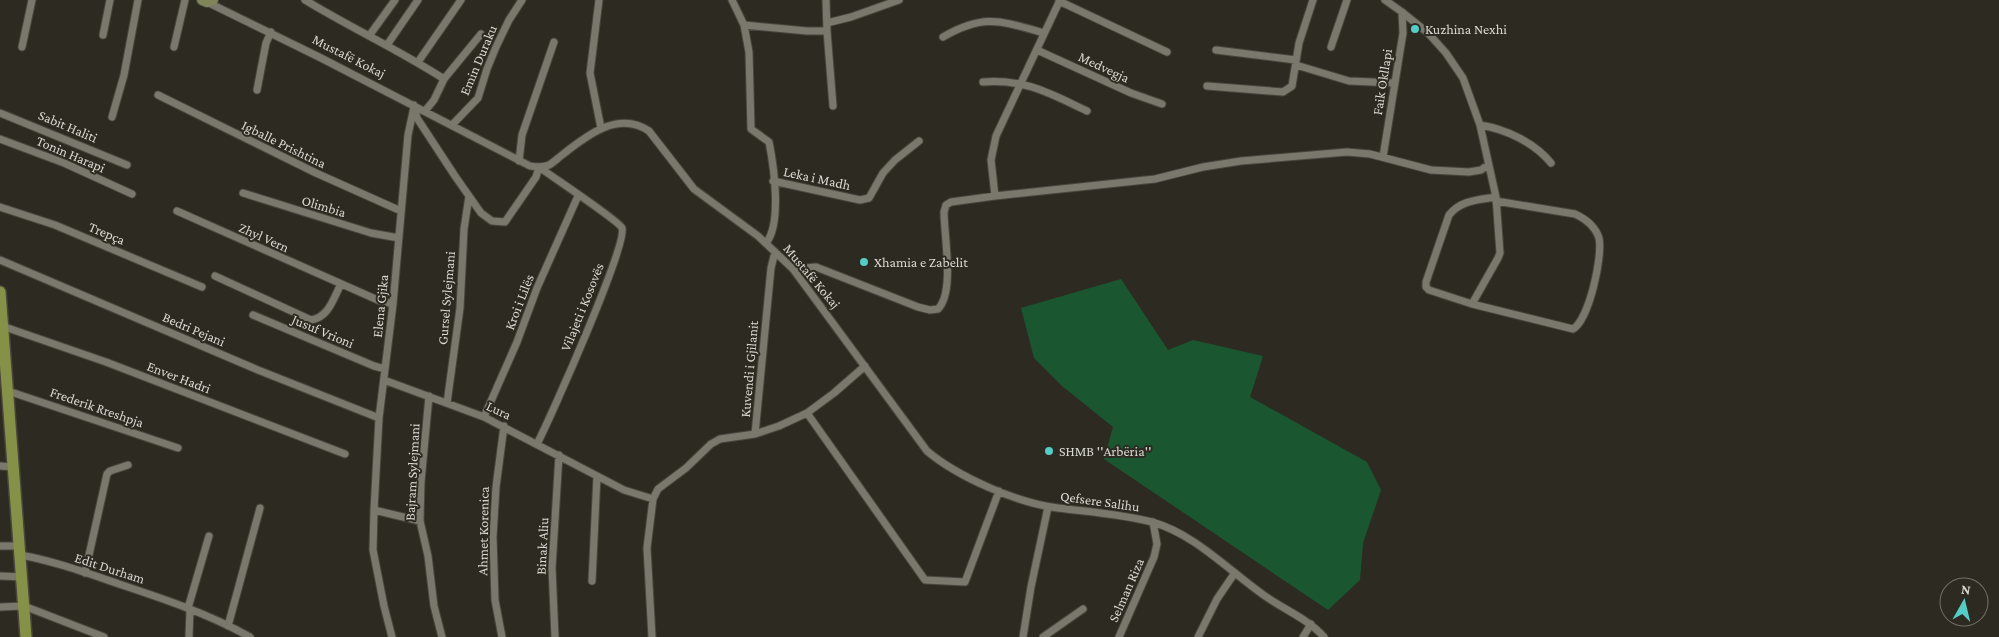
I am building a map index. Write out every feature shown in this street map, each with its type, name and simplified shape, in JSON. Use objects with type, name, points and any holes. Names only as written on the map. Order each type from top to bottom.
[{"type":"main road","points":[[0,292],[3,357],[8,391],[26,637]]},
{"type":"street","points":[[22,47],[32,0]]},
{"type":"street","points":[[103,35],[110,0]]},
{"type":"street","points":[[112,117],[124,75],[138,0]]},
{"type":"street","points":[[174,47],[185,0]]},
{"type":"street","name":"Mustafë Kokaj","points":[[305,0],[418,62],[444,80]]},
{"type":"street","points":[[369,36],[395,0]]},
{"type":"street","name":"Mustafë Kokaj","points":[[387,45],[418,0]]},
{"type":"street","points":[[418,62],[461,0]]},
{"type":"street","name":"Emin Duraku","points":[[452,125],[478,98],[496,47],[509,20],[522,0]]},
{"type":"street","points":[[599,0],[590,73],[600,128]]},
{"type":"street","name":"Leka i Madh","points":[[732,0],[744,25],[749,52],[751,129],[769,142],[772,160],[775,206],[774,226],[771,238],[766,243]]},
{"type":"street","points":[[826,0],[833,106]]},
{"type":"street","points":[[827,22],[851,17],[899,0]]},
{"type":"street","points":[[1207,86],[1283,92],[1292,86],[1296,62],[1313,0]]},
{"type":"street","points":[[1331,47],[1347,0]]},
{"type":"street","points":[[1385,0],[1428,33],[1446,53],[1463,78],[1480,124],[1496,199],[1500,253],[1472,304]]},
{"type":"street","name":"Mustafë Kokaj","points":[[207,1],[414,105],[519,161],[539,167],[578,196]]},
{"type":"street","points":[[995,196],[991,160],[996,136],[1060,1],[1167,52]]},
{"type":"street","name":"Faik Okllapi","points":[[1383,157],[1403,33],[1402,12]]},
{"type":"street","points":[[943,37],[961,27],[983,21],[1002,22],[1044,33]]},
{"type":"street","points":[[744,25],[827,31]]},
{"type":"street","points":[[258,90],[266,43],[271,32]]},
{"type":"street","points":[[425,111],[434,100],[444,80],[481,34]]},
{"type":"street","points":[[519,161],[522,135],[554,42]]},
{"type":"street","name":"Medvegja","points":[[1036,50],[1131,94],[1162,104]]},
{"type":"street","points":[[1216,50],[1296,62],[1349,81],[1395,83]]},
{"type":"street","points":[[983,82],[1004,80],[1022,83],[1087,111]]},
{"type":"street","name":"Igballe Prishtina","points":[[158,95],[300,165],[401,211]]},
{"type":"street","points":[[414,105],[417,118],[469,196],[481,213],[492,221],[505,222],[536,177],[539,167]]},
{"type":"street","name":"Elena Gjika","points":[[392,637],[373,550],[374,510],[379,418],[393,304],[408,135],[414,105]]},
{"type":"street","name":"Sabit Haliti","points":[[0,113],[127,164]]},
{"type":"street","name":"Mustafë Kokaj","points":[[539,167],[549,165],[600,128],[625,123],[640,125],[649,131],[694,189],[766,243],[793,269],[927,451],[955,470],[999,491],[1048,507]]},
{"type":"street","points":[[1480,124],[1494,127],[1510,134],[1539,151],[1551,162]]},
{"type":"street","name":"Tonin Harapi","points":[[0,139],[64,163],[132,194]]},
{"type":"street","name":"Leka i Madh","points":[[773,181],[860,200],[869,198],[883,173],[895,160],[919,141]]},
{"type":"street","points":[[793,269],[816,267],[918,306],[930,310],[938,309],[943,304],[947,289],[947,253],[944,229],[946,205],[951,202],[1155,180],[1203,166],[1241,161],[1347,152],[1370,154],[1431,170],[1481,170],[1488,165]]},
{"type":"street","name":"Olimbia","points":[[243,193],[371,233],[399,238]]},
{"type":"street","name":"Gursel Sylejmani","points":[[447,402],[460,308],[464,229],[469,196]]},
{"type":"street","name":"Kroi i Lilës","points":[[484,417],[517,342],[537,288],[578,196]]},
{"type":"street","name":"Vilajeti i Kosovës","points":[[537,444],[554,411],[606,287],[623,233],[622,227],[614,218],[578,196]]},
{"type":"street","points":[[1496,199],[1576,214],[1592,225],[1599,238],[1600,252],[1589,304],[1577,327],[1573,329],[1472,304],[1429,290],[1426,287],[1426,282],[1449,215],[1462,203],[1496,199]]},
{"type":"street","name":"Trepça","points":[[0,207],[55,225],[202,287]]},
{"type":"street","name":"Zhyl Vern","points":[[177,211],[380,301],[393,304]]},
{"type":"street","name":"Kuvendi i Gjilanit","points":[[652,499],[658,489],[686,468],[711,444],[720,439],[755,434],[771,268],[776,252]]},
{"type":"street","name":"Bedri Pejani","points":[[0,260],[258,370],[379,418]]},
{"type":"street","points":[[214,276],[311,320],[319,319],[325,315],[341,284]]},
{"type":"street","name":"Jusuf Vrioni","points":[[253,315],[385,369]]},
{"type":"street","name":"Enver Hadri","points":[[2,326],[106,362],[345,454]]},
{"type":"street","points":[[755,434],[779,426],[807,413],[865,366]]},
{"type":"street","name":"Lura","points":[[384,380],[484,417],[624,490],[652,499]]},
{"type":"street","name":"Frederik Rreshpja","points":[[8,391],[178,448]]},
{"type":"street","name":"Bajram Sylejmani","points":[[429,396],[421,482],[420,520],[428,556],[434,606],[442,637]]},
{"type":"street","points":[[807,413],[925,580],[965,582],[999,491]]},
{"type":"street","name":"Ahmet Korenica","points":[[502,637],[495,600],[493,537],[496,488],[504,426]]},
{"type":"street","name":"Binak Aliu","points":[[556,637],[552,568],[559,455]]},
{"type":"street","points":[[85,572],[107,474],[128,465]]},
{"type":"street","points":[[0,466],[14,467]]},
{"type":"street","points":[[592,581],[597,476]]},
{"type":"street","points":[[652,499],[647,548],[652,637]]},
{"type":"street","name":"Qefsere Salihu","points":[[1023,637],[1031,586],[1048,507],[1120,515],[1153,522],[1190,540],[1267,598],[1311,624],[1324,637]]},
{"type":"street","points":[[228,626],[260,508]]},
{"type":"street","points":[[374,510],[420,520]]},
{"type":"street","name":"Selman Riza","points":[[1119,637],[1154,558],[1157,544],[1153,522]]},
{"type":"street","points":[[189,637],[189,608],[209,536]]},
{"type":"street","name":"Edit Durham","points":[[0,546],[20,550],[37,558],[85,572],[189,608],[248,636]]},
{"type":"street","points":[[1198,637],[1217,599],[1234,574]]},
{"type":"street","points":[[0,576],[22,578]]},
{"type":"street","points":[[0,607],[24,606],[104,637]]},
{"type":"street","points":[[1043,637],[1083,609]]},
{"type":"street","points":[[1303,637],[1311,624]]},
{"type":"green space","points":[[1121,279],[1168,350],[1193,340],[1263,356],[1250,397],[1367,462],[1381,490],[1363,543],[1360,580],[1328,610],[1104,459],[1113,427],[1062,386],[1034,358],[1021,308]]},
{"type":"place","name":"Kuzhina Nexhi","points":[[1415,29]]},
{"type":"place","name":"Xhamia e Zabelit","points":[[864,262]]},
{"type":"place","name":"SHMB ''Arbëria''","points":[[1049,451]]}]
